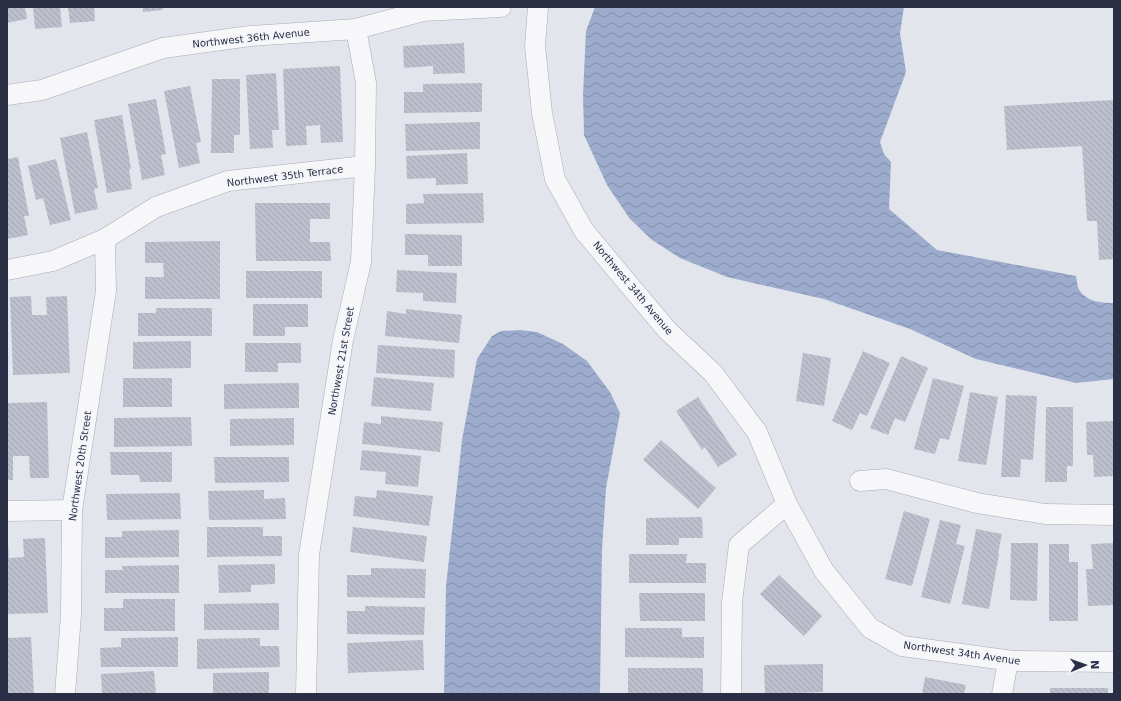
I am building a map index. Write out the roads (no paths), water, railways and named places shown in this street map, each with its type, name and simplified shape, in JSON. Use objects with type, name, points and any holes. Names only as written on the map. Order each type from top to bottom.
[{"type":"street","name":"Northwest 36th Avenue","points":[[7,95],[42,90],[163,48],[250,36],[356,28],[423,9],[501,7]]},
{"type":"street","name":"Northwest 34th Avenue","points":[[538,7],[535,46],[542,114],[555,179],[584,231],[667,330],[713,373],[757,432],[787,504],[824,571],[870,628],[902,646],[1008,661],[1114,662]]},
{"type":"street","name":"Northwest 21st Street","points":[[306,694],[309,555],[342,340],[361,262],[365,166],[366,83],[356,28]]},
{"type":"street","name":"Northwest 35th Terrace","points":[[7,270],[53,261],[105,239],[156,207],[228,181],[365,166]]},
{"type":"street","name":"Northwest 20th Street","points":[[65,694],[71,615],[72,510],[106,291],[105,239]]},
{"type":"street","points":[[860,481],[886,479],[977,503],[1045,514],[1114,515]]},
{"type":"street","points":[[731,694],[732,602],[739,545],[787,504]]},
{"type":"street","points":[[7,511],[72,510]]},
{"type":"street","points":[[1002,694],[1008,661]]},
{"type":"water","points":[[595,7],[904,7],[900,33],[906,72],[880,142],[884,154],[891,162],[889,209],[937,250],[1076,276],[1079,289],[1087,298],[1100,302],[1114,303],[1114,379],[1076,383],[976,359],[910,329],[824,299],[727,277],[680,258],[652,240],[630,219],[607,185],[584,135],[583,95],[586,31]]},
{"type":"water","points":[[520,330],[537,332],[563,344],[587,361],[610,392],[620,413],[606,488],[602,550],[600,694],[444,694],[446,586],[462,440],[477,359],[492,336],[501,331]]}]
